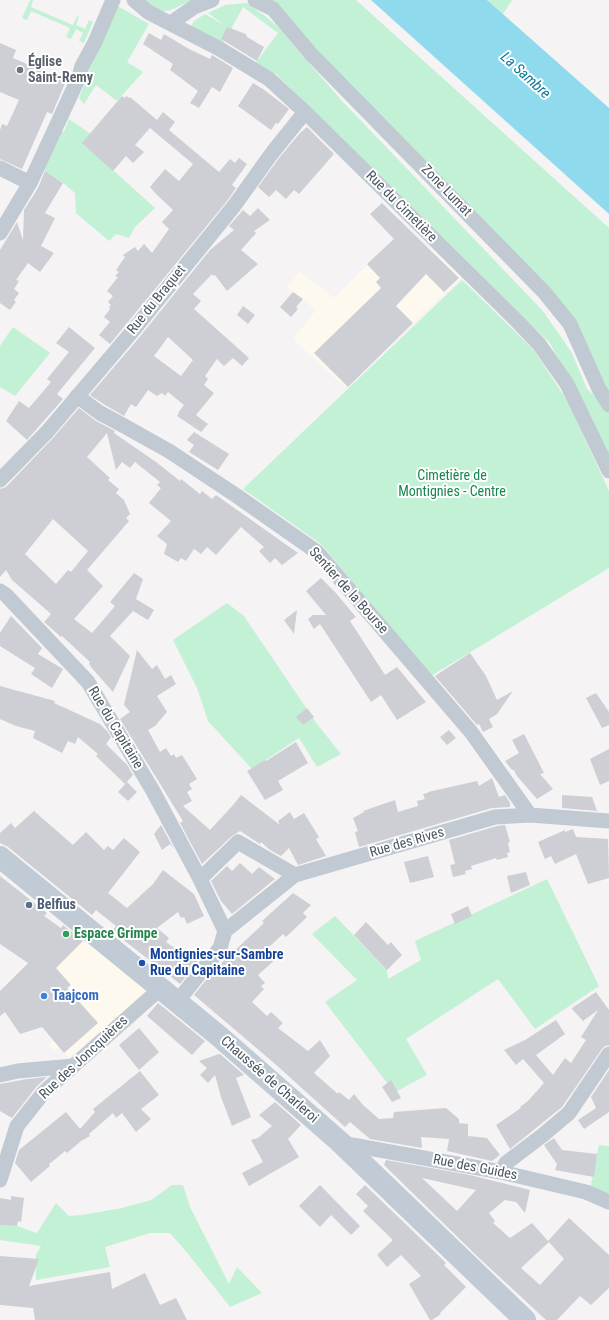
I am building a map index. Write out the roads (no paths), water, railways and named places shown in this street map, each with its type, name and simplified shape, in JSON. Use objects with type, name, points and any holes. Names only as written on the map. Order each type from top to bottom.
[{"type":"main road","name":"Chaussée de Charleroi","points":[[0,857],[220,1037],[340,1142],[525,1320]]},
{"type":"street","points":[[0,233],[30,183],[113,0]]},
{"type":"street","name":"Rue du Cimetière","points":[[134,0],[148,12],[218,48],[269,79],[305,112],[539,344],[566,384],[609,472]]},
{"type":"street","points":[[171,23],[194,8],[212,0]]},
{"type":"street","name":"Zone Lumat","points":[[255,0],[273,9],[311,54],[544,292],[570,324],[599,389],[609,405]]},
{"type":"street","name":"Rue du Braquet","points":[[0,480],[47,432],[132,333],[234,206],[272,153],[305,112]]},
{"type":"street","points":[[0,168],[30,183]]},
{"type":"street","name":"Sentier de la Bourse","points":[[77,396],[100,413],[169,451],[317,552],[471,732],[530,815]]},
{"type":"street","name":"Rue du Capitaine","points":[[2,597],[88,682],[153,791],[200,879],[225,931]]},
{"type":"street","name":"Rue des Rives","points":[[225,931],[295,875],[495,817],[530,815],[609,821]]},
{"type":"street","points":[[200,879],[238,842],[295,875]]},
{"type":"street","points":[[178,1002],[220,948],[225,931]]},
{"type":"street","name":"Rue des Joncquières","points":[[0,1180],[17,1126],[44,1092],[161,988]]},
{"type":"street","points":[[501,1172],[506,1163],[569,1113],[609,1054]]},
{"type":"street","points":[[0,1075],[18,1071],[73,1066]]},
{"type":"street","name":"Rue des Guides","points":[[340,1142],[501,1172],[586,1192],[609,1202]]},
{"type":"water","name":"La Sambre","points":[[371,0],[487,0],[609,108],[609,214]]},
{"type":"place","name":"Église Saint-Remy","points":[[20,70]]},
{"type":"place","name":"Belfius","points":[[29,905]]},
{"type":"place","name":"Espace Grimpe","points":[[66,934]]},
{"type":"place","name":"Montignies-sur-Sambre Rue du Capitaine","points":[[142,963]]},
{"type":"place","name":"Taajcom","points":[[44,996]]},
{"type":"park label","name":"Cimetière de Montignies - Centre","points":[[452,484]]}]
